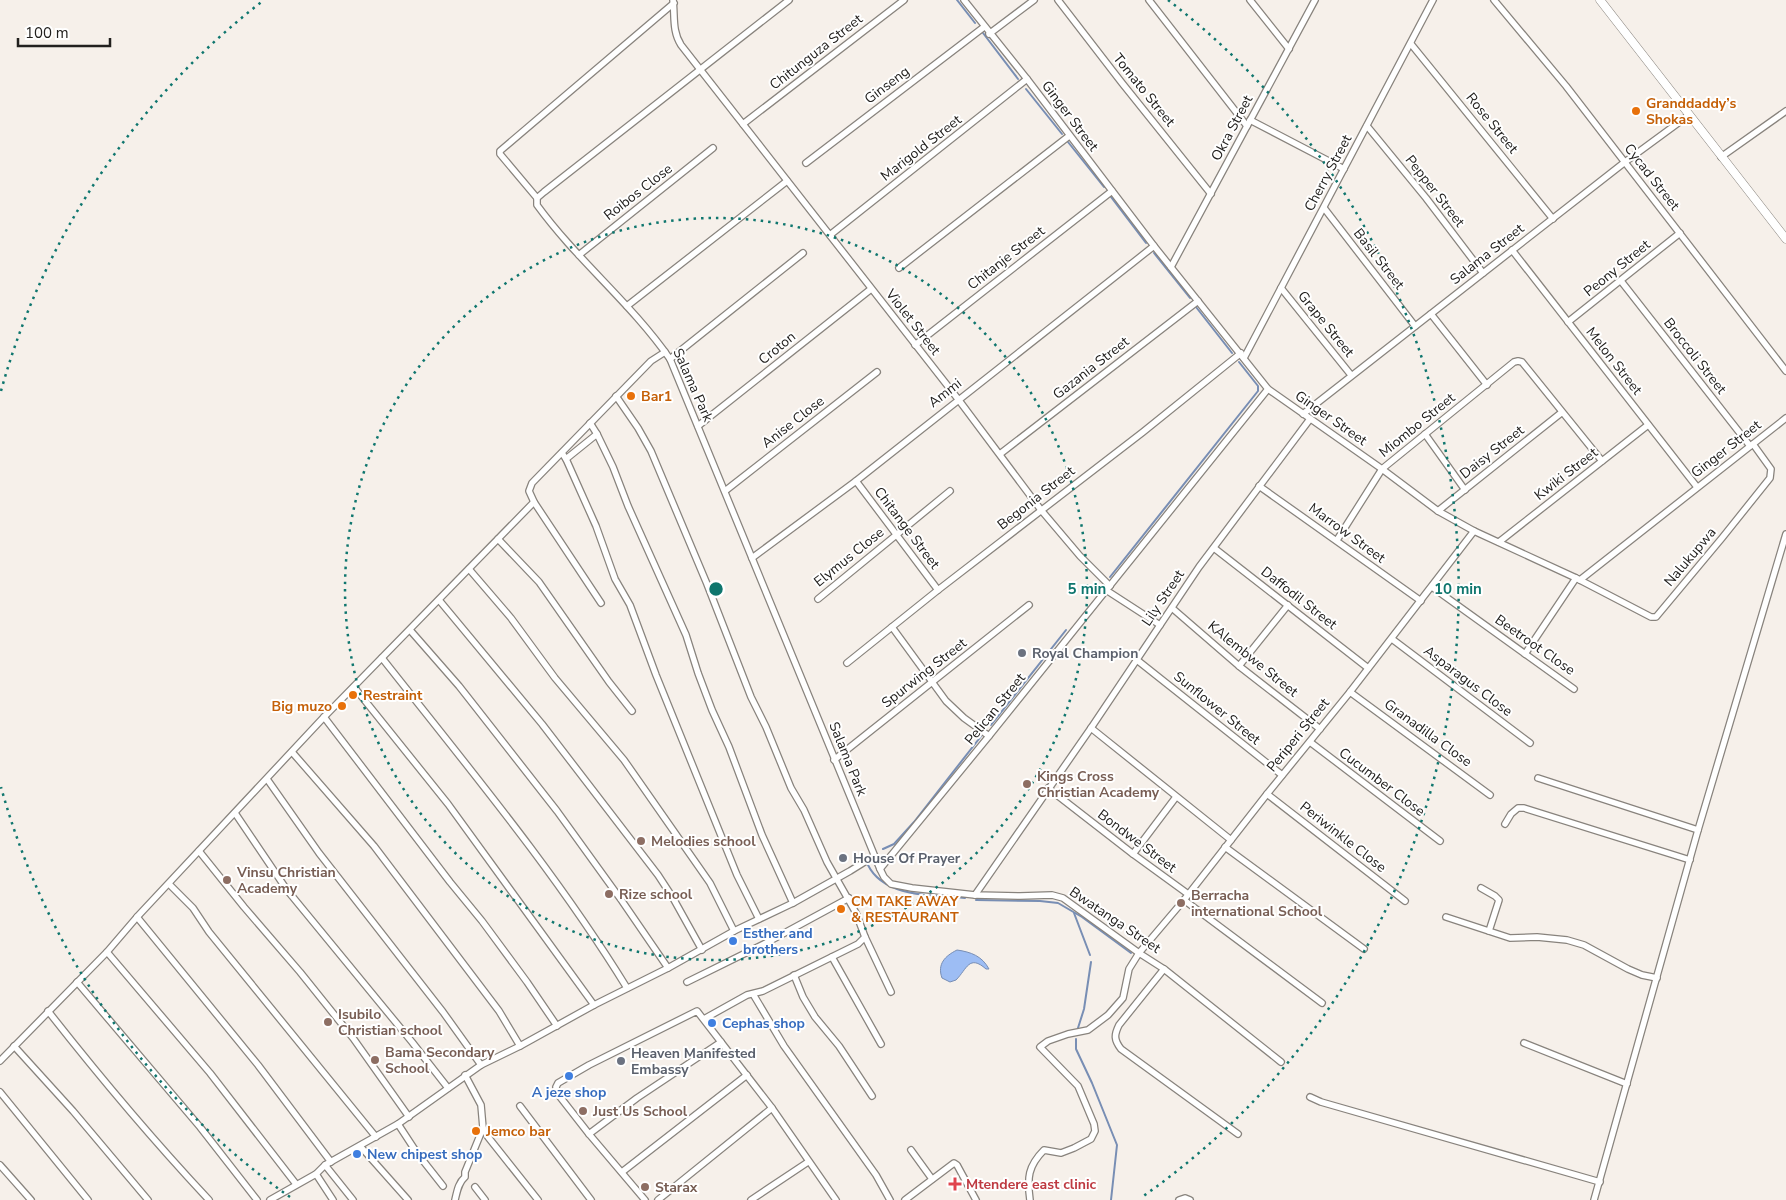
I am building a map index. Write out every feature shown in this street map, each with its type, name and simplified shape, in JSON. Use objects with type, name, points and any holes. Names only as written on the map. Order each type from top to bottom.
[{"type":"street","points":[[537,198],[789,0]]},
{"type":"street","name":"Chitunguza Street","points":[[744,124],[904,0]]},
{"type":"street","name":"Ginger Street","points":[[964,0],[989,34],[1027,79],[1154,246],[1243,355],[1268,389],[1382,469],[1438,512],[1474,532],[1500,542],[1578,579],[1786,418]]},
{"type":"street","points":[[989,34],[1034,0]]},
{"type":"street","name":"Tomato Street","points":[[1058,0],[1211,194]]},
{"type":"street","points":[[1149,0],[1248,123],[1344,169]]},
{"type":"street","points":[[1250,0],[1289,49]]},
{"type":"street","name":"Okra Street","points":[[1171,267],[1315,0]]},
{"type":"street","name":"Cherry Street","points":[[1243,355],[1281,288],[1434,0]]},
{"type":"street","name":"Cycad Street","points":[[1494,0],[1566,86],[1786,371]]},
{"type":"street","points":[[1600,0],[1786,239]]},
{"type":"street","name":"Violet Street","points":[[674,2],[676,37],[958,399],[1041,510],[1108,588],[1160,625]]},
{"type":"street","name":"Salama Park","points":[[674,2],[500,151],[500,154],[537,198],[537,205],[544,215],[645,326],[670,359],[874,856]]},
{"type":"street","name":"Ginseng","points":[[806,163],[984,27]]},
{"type":"street","name":"Rose Street","points":[[1411,44],[1553,218]]},
{"type":"street","name":"Marigold Street","points":[[830,235],[1027,79]]},
{"type":"street","points":[[1721,157],[1786,111]]},
{"type":"street","name":"Salama Street","points":[[1303,414],[1625,162],[1689,116]]},
{"type":"street","name":"Pepper Street","points":[[1367,126],[1426,198],[1483,273]]},
{"type":"street","points":[[899,268],[1069,136]]},
{"type":"street","name":"Roibos Close","points":[[579,255],[713,148]]},
{"type":"street","points":[[627,306],[787,181]]},
{"type":"street","name":"Chitanje Street","points":[[915,345],[1112,191]]},
{"type":"street","name":"Basil Street","points":[[1324,208],[1416,326]]},
{"type":"street","name":"Peony Street","points":[[1568,322],[1680,234]]},
{"type":"street","name":"Ammi","points":[[752,558],[856,481],[1154,246]]},
{"type":"street","name":"Melon Street","points":[[1512,250],[1697,486]]},
{"type":"street","points":[[670,359],[803,253]]},
{"type":"street","name":"Broccoli Street","points":[[1621,282],[1752,445]]},
{"type":"street","name":"Grape Street","points":[[1281,288],[1351,375]]},
{"type":"street","name":"Croton","points":[[698,426],[871,289]]},
{"type":"street","name":"Gazania Street","points":[[1000,454],[1198,301]]},
{"type":"street","points":[[1431,314],[1487,385]]},
{"type":"street","points":[[601,603],[534,502],[529,490],[532,483],[616,396],[652,361],[665,352]]},
{"type":"street","name":"Begonia Street","points":[[847,663],[938,590],[1243,355]]},
{"type":"street","name":"Miombo Street","points":[[1337,540],[1382,469],[1514,362],[1522,362],[1561,413]]},
{"type":"street","name":"Anise Close","points":[[725,491],[877,372]]},
{"type":"street","name":"Pelican Street","points":[[880,869],[1268,389]]},
{"type":"street","points":[[616,396],[651,451],[751,696],[791,788],[804,810],[827,862],[849,898],[891,992]]},
{"type":"street","points":[[1561,413],[1602,461]]},
{"type":"street","name":"Daisy Street","points":[[1438,512],[1561,413]]},
{"type":"street","name":"Lily Street","points":[[975,895],[1091,728],[1199,567],[1310,419]]},
{"type":"street","points":[[590,423],[597,434],[686,635],[705,692],[730,747],[762,835],[793,903]]},
{"type":"street","name":"Kwiki Street","points":[[1500,542],[1648,425]]},
{"type":"street","points":[[566,459],[597,434]]},
{"type":"street","points":[[1425,434],[1465,490]]},
{"type":"street","name":"Nalukupwa","points":[[1578,579],[1656,617],[1770,478],[1771,470],[1752,445]]},
{"type":"street","points":[[562,453],[596,526],[614,579],[630,605],[656,675],[737,875],[759,919]]},
{"type":"street","name":"Chitange Street","points":[[856,481],[938,590]]},
{"type":"street","name":"Marrow Street","points":[[1259,486],[1421,600]]},
{"type":"street","name":"Elymus Close","points":[[818,598],[950,491]]},
{"type":"street","points":[[0,1061],[107,952],[137,917],[324,717],[534,502]]},
{"type":"street","name":"Periperi Street","points":[[1030,1200],[1029,1174],[1035,1159],[1044,1150],[1062,1152],[1074,1148],[1091,1139],[1095,1132],[1092,1117],[1078,1086],[1040,1047],[1048,1041],[1088,1030],[1108,1016],[1123,998],[1128,969],[1139,953],[1184,900],[1350,692],[1474,532]]},
{"type":"street","points":[[1594,1200],[1698,830],[1786,534]]},
{"type":"street","points":[[498,539],[539,582],[609,682],[632,711]]},
{"type":"street","name":"Daffodil Street","points":[[1214,548],[1368,668]]},
{"type":"street","points":[[469,569],[511,618],[555,678],[624,760],[710,883],[734,931]]},
{"type":"street","points":[[1525,654],[1578,579]]},
{"type":"street","name":"Beetroot Close","points":[[1432,587],[1574,688]]},
{"type":"street","points":[[439,600],[542,724],[658,876],[673,898],[702,950]]},
{"type":"street","name":"Spurwing Street","points":[[834,760],[1029,605]]},
{"type":"street","points":[[1240,666],[1288,605]]},
{"type":"street","name":"KAlembwe Street","points":[[1172,608],[1240,666],[1320,729]]},
{"type":"street","points":[[892,627],[946,701],[989,736]]},
{"type":"street","points":[[410,630],[459,686],[558,811],[668,968]]},
{"type":"street","name":"Asparagus Close","points":[[1392,639],[1530,742]]},
{"type":"street","points":[[382,658],[461,756],[548,871],[601,946],[627,988]]},
{"type":"street","name":"Sunflower Street","points":[[1137,660],[1282,776]]},
{"type":"street","points":[[354,687],[448,804],[594,1005]]},
{"type":"street","name":"Granadilla Close","points":[[1350,692],[1490,795]]},
{"type":"street","points":[[324,717],[482,921],[557,1026]]},
{"type":"street","points":[[1091,728],[1230,840]]},
{"type":"street","name":"Cucumber Close","points":[[1310,742],[1440,841]]},
{"type":"street","points":[[292,752],[374,846],[499,1011],[520,1046]]},
{"type":"street","points":[[267,778],[319,853],[443,1012],[481,1065]]},
{"type":"street","points":[[1538,778],[1698,830]]},
{"type":"street","name":"Bondwe Street","points":[[1048,788],[1132,854],[1188,894]]},
{"type":"street","name":"Periwinkle Close","points":[[1267,794],[1405,901]]},
{"type":"street","points":[[1132,854],[1176,798]]},
{"type":"street","points":[[1505,824],[1510,814],[1518,808],[1524,808],[1690,860]]},
{"type":"street","points":[[235,813],[287,890],[448,1088]]},
{"type":"street","points":[[1225,847],[1364,950]]},
{"type":"street","points":[[200,850],[244,907],[353,1038],[409,1117]]},
{"type":"street","points":[[270,1200],[280,1198],[296,1184],[316,1174],[328,1164],[409,1117],[481,1065],[702,950],[734,931],[793,903],[874,856],[880,869]]},
{"type":"street","name":"Bwatanga Street","points":[[880,869],[890,884],[912,888],[975,895],[1052,896],[1063,898],[1139,953],[1164,968],[1282,1062]]},
{"type":"street","points":[[169,884],[192,908],[209,932],[376,1137]]},
{"type":"street","points":[[1481,888],[1496,896],[1499,900],[1489,931]]},
{"type":"street","points":[[687,982],[766,943],[849,898]]},
{"type":"street","points":[[1184,900],[1322,1003]]},
{"type":"street","points":[[137,917],[258,1065],[353,1200]]},
{"type":"street","points":[[1446,917],[1510,938],[1537,937],[1567,940],[1584,945],[1635,972],[1657,978]]},
{"type":"street","points":[[704,1019],[739,999],[764,991],[858,944],[865,937]]},
{"type":"street","points":[[107,952],[210,1073],[296,1184]]},
{"type":"street","points":[[832,957],[881,1044]]},
{"type":"street","points":[[1164,968],[1119,1025],[1114,1034],[1115,1042],[1121,1049],[1238,1134]]},
{"type":"street","points":[[794,975],[815,1017],[839,1046],[872,1096]]},
{"type":"street","points":[[77,982],[200,1127],[256,1200]]},
{"type":"street","points":[[753,994],[784,1046],[876,1175],[890,1200]]},
{"type":"street","points":[[48,1011],[88,1062],[209,1200]]},
{"type":"street","points":[[645,1200],[589,1134],[557,1093],[556,1088],[558,1083],[589,1065],[697,1011],[772,1108],[836,1200]]},
{"type":"street","points":[[589,1134],[637,1098],[721,1042]]},
{"type":"street","points":[[1524,1043],[1627,1084]]},
{"type":"street","points":[[14,1046],[148,1200]]},
{"type":"street","points":[[465,1075],[481,1105],[483,1128],[488,1137],[538,1200]]},
{"type":"street","points":[[622,1172],[747,1075]]},
{"type":"street","points":[[0,1092],[88,1200]]},
{"type":"street","points":[[1310,1097],[1330,1105],[1600,1182]]},
{"type":"street","points":[[520,1106],[591,1200]]},
{"type":"street","points":[[658,1200],[772,1108]]},
{"type":"street","points":[[398,1124],[443,1186]]},
{"type":"street","points":[[455,1200],[457,1190],[465,1177],[465,1172],[483,1128]]},
{"type":"street","points":[[360,1146],[408,1200]]},
{"type":"street","points":[[910,1150],[932,1179]]},
{"type":"street","points":[[751,1200],[808,1162]]},
{"type":"street","points":[[905,1200],[954,1163],[957,1165],[976,1200]]},
{"type":"street","points":[[0,1165],[31,1200]]},
{"type":"street","points":[[316,1174],[333,1200]]},
{"type":"street","points":[[475,1188],[485,1200]]},
{"type":"street","points":[[1180,1200],[1185,1198],[1190,1200]]},
{"type":"water","points":[[957,950],[976,955],[989,969],[972,963],[956,980],[950,982],[942,978],[941,965],[943,961]]},
{"type":"waterway","points":[[957,0],[975,23]]},
{"type":"waterway","points":[[983,33],[1018,79]]},
{"type":"waterway","points":[[1026,89],[1062,134]]},
{"type":"waterway","points":[[1068,142],[1104,187]]},
{"type":"waterway","points":[[1111,197],[1146,243]]},
{"type":"waterway","points":[[1154,253],[1190,298]]},
{"type":"waterway","points":[[1196,307],[1232,353]]},
{"type":"waterway","points":[[1110,577],[1258,391],[1258,386],[1239,362]]},
{"type":"waterway","points":[[991,725],[1066,630]]},
{"type":"waterway","points":[[883,849],[894,844],[914,822],[982,735]]},
{"type":"waterway","points":[[868,865],[875,876],[886,884],[898,889],[925,895],[965,898]]},
{"type":"waterway","points":[[976,900],[1058,903],[1082,917],[1131,953]]},
{"type":"waterway","points":[[1074,913],[1090,955]]},
{"type":"waterway","points":[[1078,1028],[1084,1009],[1091,962]]},
{"type":"waterway","points":[[1076,1039],[1076,1049],[1117,1145],[1111,1200]]},
{"type":"place","name":"Granddaddy’s Shokas","points":[[1636,111]]},
{"type":"place","name":"Bar1","points":[[631,396]]},
{"type":"place","name":"Royal Champion","points":[[1022,653]]},
{"type":"place","name":"Restraint","points":[[353,695]]},
{"type":"place","name":"Big muzo","points":[[342,706]]},
{"type":"place","name":"Kings Cross Christian Academy","points":[[1027,784]]},
{"type":"place","name":"Melodies school","points":[[641,841]]},
{"type":"place","name":"House Of Prayer","points":[[843,858]]},
{"type":"place","name":"Vinsu Christian Academy","points":[[227,880]]},
{"type":"place","name":"Rize school","points":[[609,894]]},
{"type":"place","name":"Berracha international School","points":[[1181,903]]},
{"type":"place","name":"CM TAKE AWAY & RESTAURANT","points":[[841,909]]},
{"type":"place","name":"Esther and brothers","points":[[733,941]]},
{"type":"place","name":"Isubilo Christian school","points":[[328,1022]]},
{"type":"place","name":"Cephas shop","points":[[712,1023]]},
{"type":"place","name":"Bama Secondary School","points":[[375,1060]]},
{"type":"place","name":"Heaven Manifested Embassy","points":[[621,1061]]},
{"type":"place","name":"A jeze shop","points":[[569,1076]]},
{"type":"place","name":"Just Us School","points":[[583,1111]]},
{"type":"place","name":"Jemco bar","points":[[476,1131]]},
{"type":"place","name":"New chipest shop","points":[[357,1154]]},
{"type":"place","name":"Mtendere east clinic","points":[[955,1184]]},
{"type":"place","name":"Starax","points":[[645,1187]]}]
